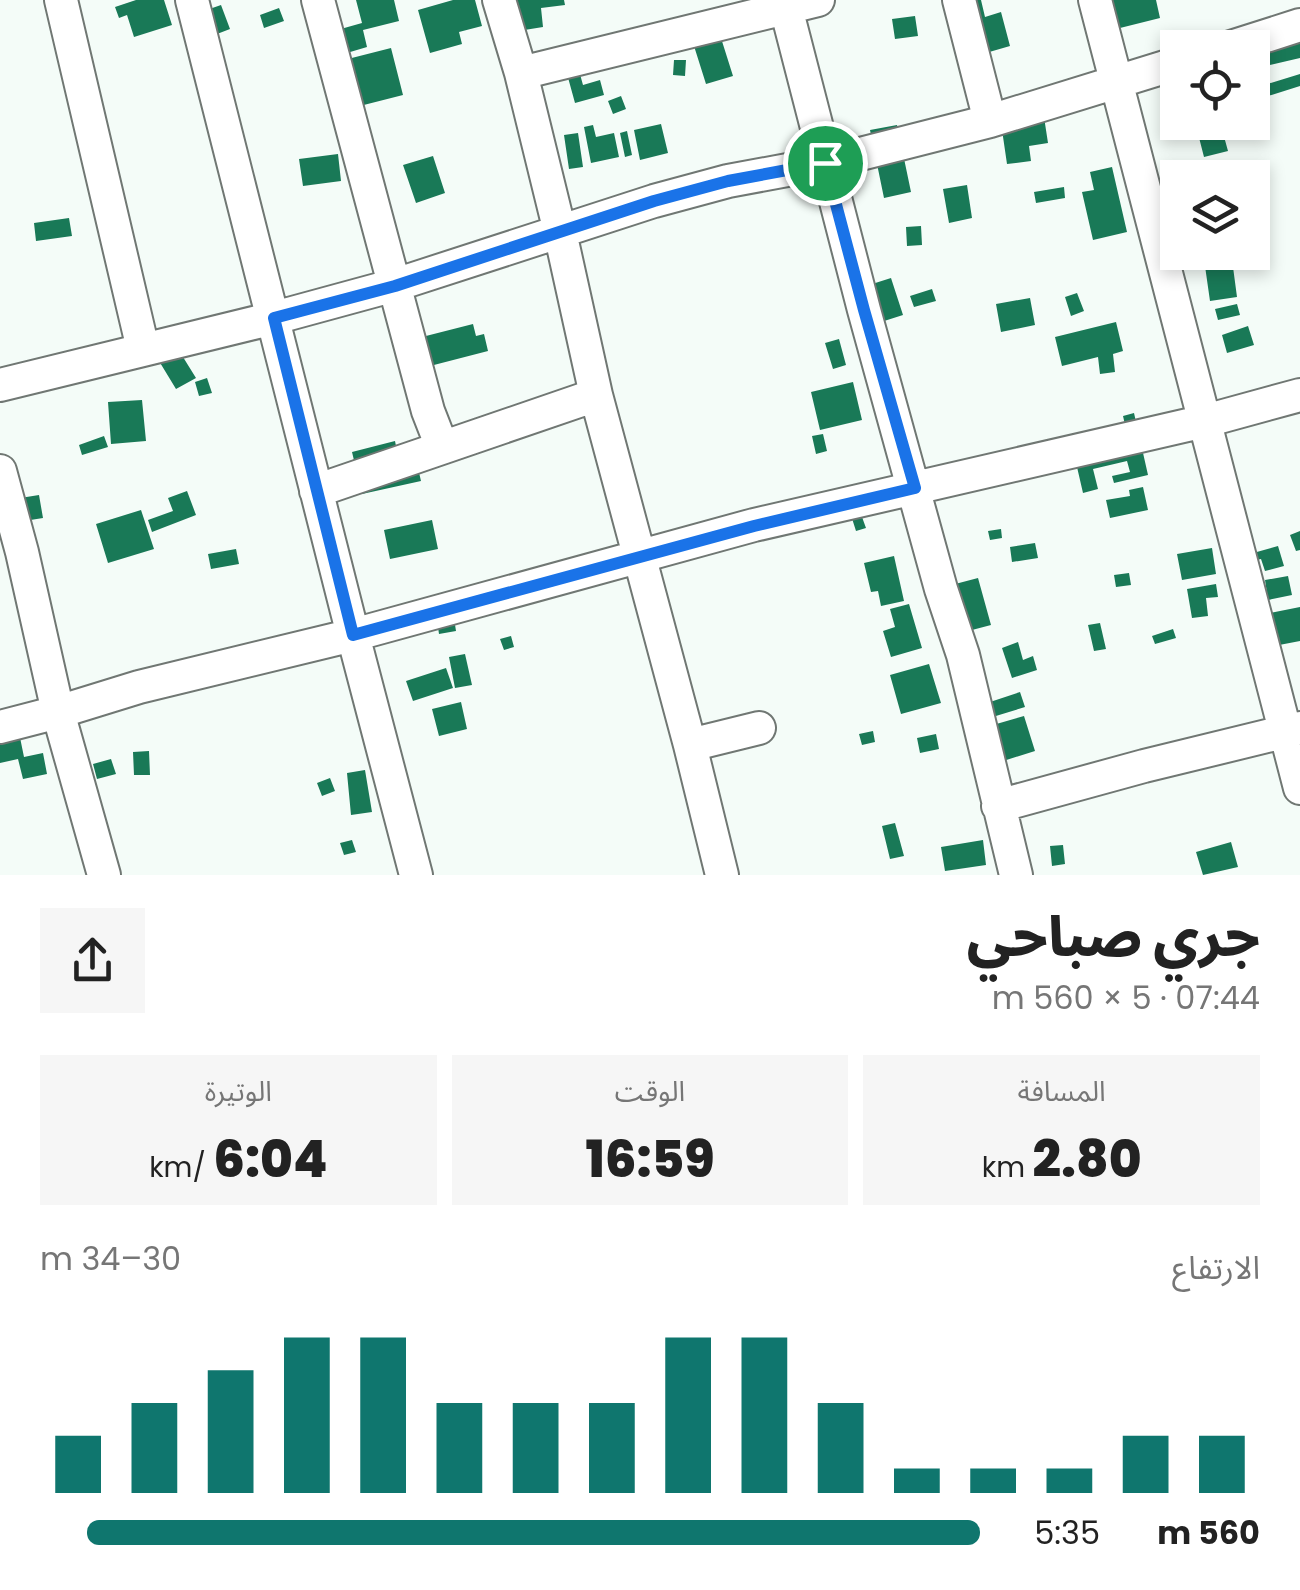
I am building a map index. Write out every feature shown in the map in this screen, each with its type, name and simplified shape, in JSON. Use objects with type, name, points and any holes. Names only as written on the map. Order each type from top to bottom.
[{"type":"street","points":[[61,0],[143,349]]},
{"type":"street","points":[[192,0],[416,875]]},
{"type":"street","points":[[318,0],[428,411],[442,447]]},
{"type":"street","points":[[499,0],[521,73],[596,395],[722,875]]},
{"type":"street","points":[[959,0],[990,121]]},
{"type":"street","points":[[1096,0],[1204,422],[1292,730],[1300,788]]},
{"type":"street","points":[[521,73],[796,3],[825,163],[941,590],[963,656],[1016,875]]},
{"type":"street","points":[[1270,35],[1300,25]]},
{"type":"street","points":[[0,384],[395,286],[654,201],[990,121],[1160,69]]},
{"type":"street","points":[[316,491],[596,395]]},
{"type":"street","points":[[0,727],[754,526],[1204,422],[1300,396]]},
{"type":"street","points":[[0,471],[58,712],[104,875]]},
{"type":"street","points":[[690,744],[759,728]]},
{"type":"street","points":[[998,806],[1292,730]]},
{"type":"building","points":[[136,0],[164,0],[172,25],[134,37],[127,15],[119,18],[115,7]]},
{"type":"building","points":[[356,0],[394,0],[399,21],[363,30],[367,47],[330,58],[323,34],[362,23]]},
{"type":"building","points":[[453,0],[475,0],[482,26],[459,32],[462,44],[430,53],[418,10]]},
{"type":"building","points":[[507,0],[564,0],[565,5],[541,8],[543,27],[512,32]]},
{"type":"building","points":[[957,0],[981,0],[985,17],[1001,12],[1010,46],[972,57]]},
{"type":"building","points":[[1096,0],[1156,0],[1160,18],[1104,32]]},
{"type":"building","points":[[221,5],[230,29],[204,39],[195,14]]},
{"type":"building","points":[[279,8],[284,21],[264,28],[260,15]]},
{"type":"building","points":[[915,16],[918,36],[895,39],[892,19]]},
{"type":"building","points":[[1300,24],[1300,58],[1270,65],[1270,39]]},
{"type":"building","points":[[721,38],[733,76],[706,84],[694,46]]},
{"type":"building","points":[[391,48],[403,95],[348,109],[336,62]]},
{"type":"building","points":[[576,60],[583,85],[600,80],[604,95],[575,103],[564,63]]},
{"type":"building","points":[[674,60],[686,60],[685,76],[673,75]]},
{"type":"building","points":[[1300,74],[1300,86],[1270,95],[1270,83]]},
{"type":"building","points":[[621,96],[626,109],[613,114],[608,101]]},
{"type":"building","points":[[1044,117],[1048,143],[1029,146],[1031,161],[1007,164],[1001,123]]},
{"type":"building","points":[[661,124],[668,153],[640,160],[634,130]]},
{"type":"building","points":[[593,125],[596,137],[614,133],[619,157],[591,163],[584,127]]},
{"type":"building","points":[[897,125],[911,192],[884,198],[870,130]]},
{"type":"building","points":[[627,131],[632,155],[625,157],[620,133]]},
{"type":"building","points":[[578,133],[583,167],[569,169],[564,135]]},
{"type":"building","points":[[1200,140],[1225,140],[1228,151],[1204,157]]},
{"type":"building","points":[[338,154],[341,181],[303,186],[299,159]]},
{"type":"building","points":[[433,156],[445,193],[416,203],[403,165]]},
{"type":"building","points":[[1112,167],[1127,232],[1093,240],[1082,192],[1094,190],[1090,172]]},
{"type":"building","points":[[967,185],[972,218],[949,223],[943,189]]},
{"type":"building","points":[[1064,187],[1065,198],[1036,203],[1034,192]]},
{"type":"building","points":[[69,218],[72,236],[36,241],[34,223]]},
{"type":"building","points":[[921,226],[922,245],[907,246],[906,227]]},
{"type":"building","points":[[1206,270],[1233,270],[1237,297],[1210,301]]},
{"type":"building","points":[[891,278],[903,315],[881,322],[869,285]]},
{"type":"building","points":[[932,289],[936,301],[914,307],[910,296]]},
{"type":"building","points":[[1077,293],[1084,311],[1071,316],[1065,297]]},
{"type":"building","points":[[1030,298],[1035,325],[1001,332],[996,304]]},
{"type":"building","points":[[1237,304],[1240,315],[1218,320],[1215,309]]},
{"type":"building","points":[[1116,322],[1123,351],[1113,354],[1115,372],[1100,374],[1098,357],[1062,366],[1055,337]]},
{"type":"building","points":[[473,324],[476,336],[484,334],[488,351],[430,366],[422,337]]},
{"type":"building","points":[[1248,326],[1254,345],[1227,353],[1222,335]]},
{"type":"building","points":[[839,339],[846,365],[833,369],[825,343]]},
{"type":"building","points":[[178,349],[196,378],[176,389],[159,361]]},
{"type":"building","points":[[207,378],[212,393],[199,396],[195,382]]},
{"type":"building","points":[[853,382],[862,420],[820,430],[811,392]]},
{"type":"building","points":[[142,400],[146,441],[111,444],[108,402]]},
{"type":"building","points":[[1134,413],[1148,475],[1114,483],[1112,476],[1130,472],[1127,461],[1093,469],[1098,489],[1083,493],[1071,441],[1126,429],[1123,416]]},
{"type":"building","points":[[823,434],[827,451],[816,454],[812,436]]},
{"type":"building","points":[[104,436],[108,447],[82,455],[79,445]]},
{"type":"building","points":[[395,441],[397,451],[413,447],[421,481],[362,494],[352,452]]},
{"type":"building","points":[[1143,487],[1148,510],[1110,518],[1106,500],[1130,496],[1129,490]]},
{"type":"building","points":[[187,491],[196,515],[152,532],[148,520],[173,511],[168,498]]},
{"type":"building","points":[[39,495],[43,518],[18,522],[14,499]]},
{"type":"building","points":[[858,506],[866,528],[856,531],[849,509]]},
{"type":"building","points":[[141,510],[154,549],[108,563],[96,524]]},
{"type":"building","points":[[432,520],[438,549],[390,559],[384,530]]},
{"type":"building","points":[[1001,529],[1002,538],[990,540],[988,531]]},
{"type":"building","points":[[1300,531],[1300,550],[1296,551],[1290,535]]},
{"type":"building","points":[[1035,543],[1038,558],[1012,562],[1010,547]]},
{"type":"building","points":[[1278,546],[1284,566],[1265,571],[1261,559],[1248,562],[1246,555]]},
{"type":"building","points":[[1212,548],[1216,574],[1182,580],[1177,554]]},
{"type":"building","points":[[236,549],[239,564],[211,569],[208,554]]},
{"type":"building","points":[[894,556],[904,601],[881,606],[878,591],[871,592],[864,563]]},
{"type":"building","points":[[1129,573],[1131,585],[1116,587],[1114,575]]},
{"type":"building","points":[[1288,576],[1292,595],[1268,600],[1265,580]]},
{"type":"building","points":[[978,578],[991,625],[953,635],[940,588]]},
{"type":"building","points":[[1216,584],[1218,597],[1206,598],[1208,616],[1192,618],[1187,589]]},
{"type":"building","points":[[909,604],[922,648],[891,657],[883,631],[895,627],[890,609]]},
{"type":"building","points":[[1300,607],[1300,641],[1264,648],[1270,613]]},
{"type":"building","points":[[453,612],[456,631],[439,634],[436,614]]},
{"type":"building","points":[[1100,623],[1106,649],[1094,651],[1088,625]]},
{"type":"building","points":[[1173,629],[1176,638],[1155,644],[1152,636]]},
{"type":"building","points":[[511,636],[514,647],[504,650],[500,639]]},
{"type":"building","points":[[1018,642],[1023,660],[1033,656],[1037,670],[1012,678],[1002,648]]},
{"type":"building","points":[[465,654],[472,685],[455,688],[449,657]]},
{"type":"building","points":[[929,664],[941,703],[901,714],[890,675]]},
{"type":"building","points":[[446,668],[453,688],[413,701],[406,681]]},
{"type":"building","points":[[1020,692],[1025,707],[986,719],[981,705]]},
{"type":"building","points":[[461,702],[467,729],[439,736],[432,709]]},
{"type":"building","points":[[1024,716],[1035,751],[997,763],[986,727]]},
{"type":"building","points":[[16,718],[24,757],[43,753],[47,774],[23,779],[18,759],[0,763],[0,721]]},
{"type":"building","points":[[873,731],[875,742],[862,745],[859,734]]},
{"type":"building","points":[[936,734],[939,749],[920,753],[917,738]]},
{"type":"building","points":[[149,751],[150,775],[134,775],[133,752]]},
{"type":"building","points":[[111,759],[116,774],[97,779],[93,764]]},
{"type":"building","points":[[365,770],[372,812],[351,815],[347,773]]},
{"type":"building","points":[[330,778],[335,791],[322,796],[317,783]]},
{"type":"building","points":[[895,823],[904,856],[890,859],[882,826]]},
{"type":"building","points":[[352,840],[356,852],[344,855],[340,843]]},
{"type":"building","points":[[983,840],[986,865],[945,871],[941,847]]},
{"type":"building","points":[[1231,842],[1238,867],[1203,875],[1196,852]]},
{"type":"building","points":[[1063,845],[1065,864],[1052,866],[1050,846]]},
{"type":"route","points":[[825,163],[915,488],[754,526],[353,635],[274,318],[395,286],[654,201],[728,181],[825,163]]}]
